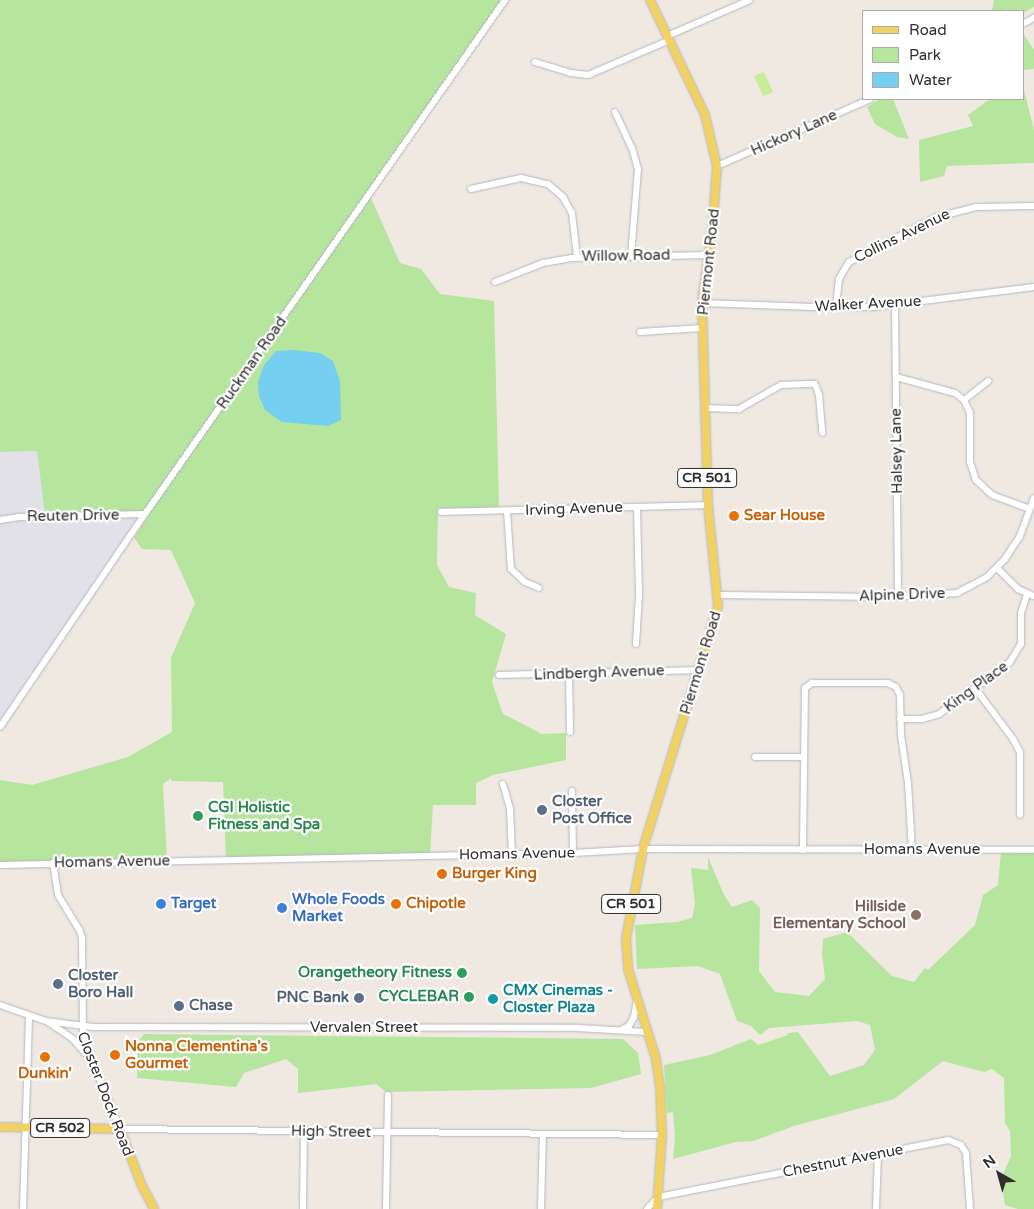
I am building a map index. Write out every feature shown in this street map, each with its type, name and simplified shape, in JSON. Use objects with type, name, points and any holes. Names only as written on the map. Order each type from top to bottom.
[{"type":"main road","name":"Piermont Road","points":[[650,0],[705,115],[717,166],[709,255],[702,303],[702,328],[708,505],[719,596],[714,622],[643,849],[627,921],[626,938],[628,969],[658,1068],[662,1135],[657,1209]]},
{"type":"main road","name":"High Street","points":[[0,1128],[120,1129]]},
{"type":"main road","name":"Closter Dock Road","points":[[120,1129],[142,1186],[154,1209]]},
{"type":"street","name":"Ruckman Road","points":[[0,727],[145,514],[505,0]]},
{"type":"street","points":[[535,62],[571,73],[588,74],[750,0]]},
{"type":"street","name":"Hickory Lane","points":[[717,166],[868,100]]},
{"type":"street","points":[[615,112],[634,153],[638,169],[631,256]]},
{"type":"street","points":[[471,189],[521,178],[548,184],[563,197],[572,213],[577,258]]},
{"type":"street","name":"Collins Avenue","points":[[836,308],[838,279],[849,262],[936,217],[976,207],[1034,206]]},
{"type":"street","name":"Willow Road","points":[[495,282],[544,263],[577,258],[709,255]]},
{"type":"street","name":"Walker Avenue","points":[[702,303],[836,308],[895,306],[1034,287]]},
{"type":"street","name":"Halsey Lane","points":[[895,306],[898,597]]},
{"type":"street","points":[[640,332],[702,328]]},
{"type":"street","points":[[896,377],[955,393],[964,400],[970,413],[970,462],[976,480],[992,495],[1030,509]]},
{"type":"street","points":[[964,400],[988,381]]},
{"type":"street","points":[[706,408],[739,409],[781,385],[815,384],[819,395],[822,433]]},
{"type":"street","name":"Alpine Drive","points":[[719,596],[898,597],[957,593],[976,585],[997,568],[1013,548],[1034,498]]},
{"type":"street","name":"Irving Avenue","points":[[440,512],[708,505]]},
{"type":"street","points":[[636,644],[639,595],[637,507]]},
{"type":"street","points":[[507,511],[511,569],[525,582],[539,588]]},
{"type":"street","name":"Reuten Drive","points":[[0,520],[18,517],[145,514]]},
{"type":"street","points":[[997,568],[1018,589],[1031,596]]},
{"type":"street","name":"King Place","points":[[900,719],[922,719],[939,714],[1010,662],[1018,651],[1022,636],[1021,613],[1031,596]]},
{"type":"street","name":"Lindbergh Avenue","points":[[499,675],[699,670]]},
{"type":"street","points":[[569,674],[570,732]]},
{"type":"street","points":[[803,850],[803,692],[812,683],[893,684],[900,695],[900,719],[910,802],[912,850]]},
{"type":"street","points":[[975,688],[1020,752],[1020,815]]},
{"type":"street","points":[[755,757],[803,757]]},
{"type":"street","points":[[503,784],[510,809],[512,854]]},
{"type":"street","points":[[572,791],[573,853]]},
{"type":"street","name":"Homans Avenue","points":[[0,865],[573,853],[643,849],[1034,850]]},
{"type":"street","points":[[53,863],[58,895],[80,931],[82,938],[81,1026]]},
{"type":"street","points":[[620,1030],[629,1026],[634,1017],[637,1000]]},
{"type":"street","name":"Closter Dock Road","points":[[0,1005],[46,1021],[81,1026],[90,1059],[120,1129]]},
{"type":"street","points":[[23,1209],[29,1016]]},
{"type":"street","points":[[46,1021],[73,1038],[90,1059]]},
{"type":"street","name":"Vervalen Street","points":[[81,1026],[578,1028],[646,1032]]},
{"type":"street","points":[[386,1209],[388,1095]]},
{"type":"street","name":"High Street","points":[[120,1129],[662,1135]]},
{"type":"street","points":[[303,1209],[304,1132]]},
{"type":"street","points":[[541,1209],[543,1134]]},
{"type":"street","name":"Chestnut Avenue","points":[[658,1196],[948,1140],[957,1142],[966,1153],[970,1209]]},
{"type":"street","points":[[876,1209],[878,1154]]},
{"type":"street","points":[[647,1209],[658,1196]]},
{"type":"shaded area","points":[[37,451],[46,515],[150,515],[0,731],[0,452]]},
{"type":"green space","points":[[0,0],[504,0],[370,196],[400,263],[421,269],[440,294],[494,301],[499,508],[438,508],[437,565],[449,587],[476,593],[475,615],[506,634],[492,682],[503,714],[542,734],[566,733],[566,760],[493,775],[476,783],[476,805],[433,805],[430,855],[226,860],[223,782],[171,781],[171,778],[163,784],[167,861],[0,864],[0,780],[32,785],[128,757],[172,732],[171,658],[195,603],[171,550],[142,549],[134,538],[149,515],[45,515],[37,451],[0,452]]},
{"type":"green space","points":[[994,0],[1034,0],[1034,7],[1024,12],[1024,10],[992,10]]},
{"type":"green space","points":[[1024,35],[1034,50],[1034,69],[1024,70]]},
{"type":"green space","points":[[764,72],[773,92],[763,96],[754,76]]},
{"type":"green space","points":[[1024,90],[1034,130],[1034,163],[947,166],[944,176],[920,182],[919,140],[973,126],[968,115],[989,100],[1024,100]]},
{"type":"green space","points":[[878,100],[893,100],[909,139],[897,137],[875,124],[867,107]]},
{"type":"green space","points":[[1001,852],[1034,852],[1034,1209],[1018,1209],[1005,1205],[1001,1179],[1011,1156],[1010,1131],[1005,1123],[1004,1078],[992,1069],[984,1072],[943,1061],[894,1099],[794,1126],[753,1141],[736,1142],[673,1159],[675,1137],[673,1112],[667,1113],[664,1065],[710,1055],[751,1039],[758,1045],[788,1035],[787,1033],[798,1032],[830,1076],[864,1065],[875,1050],[870,1025],[857,1021],[769,1028],[760,1035],[751,1026],[737,1021],[720,974],[698,966],[637,969],[635,925],[677,922],[692,918],[695,904],[691,868],[708,870],[708,857],[724,895],[732,907],[752,900],[760,908],[759,971],[775,992],[809,996],[825,979],[822,954],[823,939],[847,932],[892,976],[914,982],[925,968],[928,970],[975,925],[983,895],[998,885]]},
{"type":"green space","points":[[144,1034],[623,1039],[638,1053],[641,1074],[591,1088],[386,1092],[376,1084],[298,1093],[298,1069],[286,1059],[244,1073],[236,1087],[137,1078],[138,1042]]},
{"type":"water","points":[[294,350],[320,353],[333,361],[340,381],[341,420],[328,426],[282,422],[265,410],[259,396],[258,382],[264,365],[276,351]]},
{"type":"place","name":"Sear House","points":[[734,516]]},
{"type":"place","name":"Closter Post Office","points":[[542,810]]},
{"type":"place","name":"CGI Holistic Fitness and Spa","points":[[198,816]]},
{"type":"place","name":"Burger King","points":[[442,874]]},
{"type":"place","name":"Target","points":[[161,904]]},
{"type":"place","name":"Chipotle","points":[[396,904]]},
{"type":"place","name":"Whole Foods Market","points":[[282,908]]},
{"type":"place","name":"Hillside Elementary School","points":[[916,915]]},
{"type":"place","name":"Orangetheory Fitness","points":[[462,973]]},
{"type":"place","name":"Closter Boro Hall","points":[[58,984]]},
{"type":"place","name":"CYCLEBAR","points":[[469,997]]},
{"type":"place","name":"PNC Bank","points":[[359,998]]},
{"type":"place","name":"CMX Cinemas - Closter Plaza","points":[[493,999]]},
{"type":"place","name":"Chase","points":[[179,1006]]},
{"type":"place","name":"Nonna Clementina's Gourmet","points":[[115,1055]]},
{"type":"place","name":"Dunkin'","points":[[45,1057]]}]
